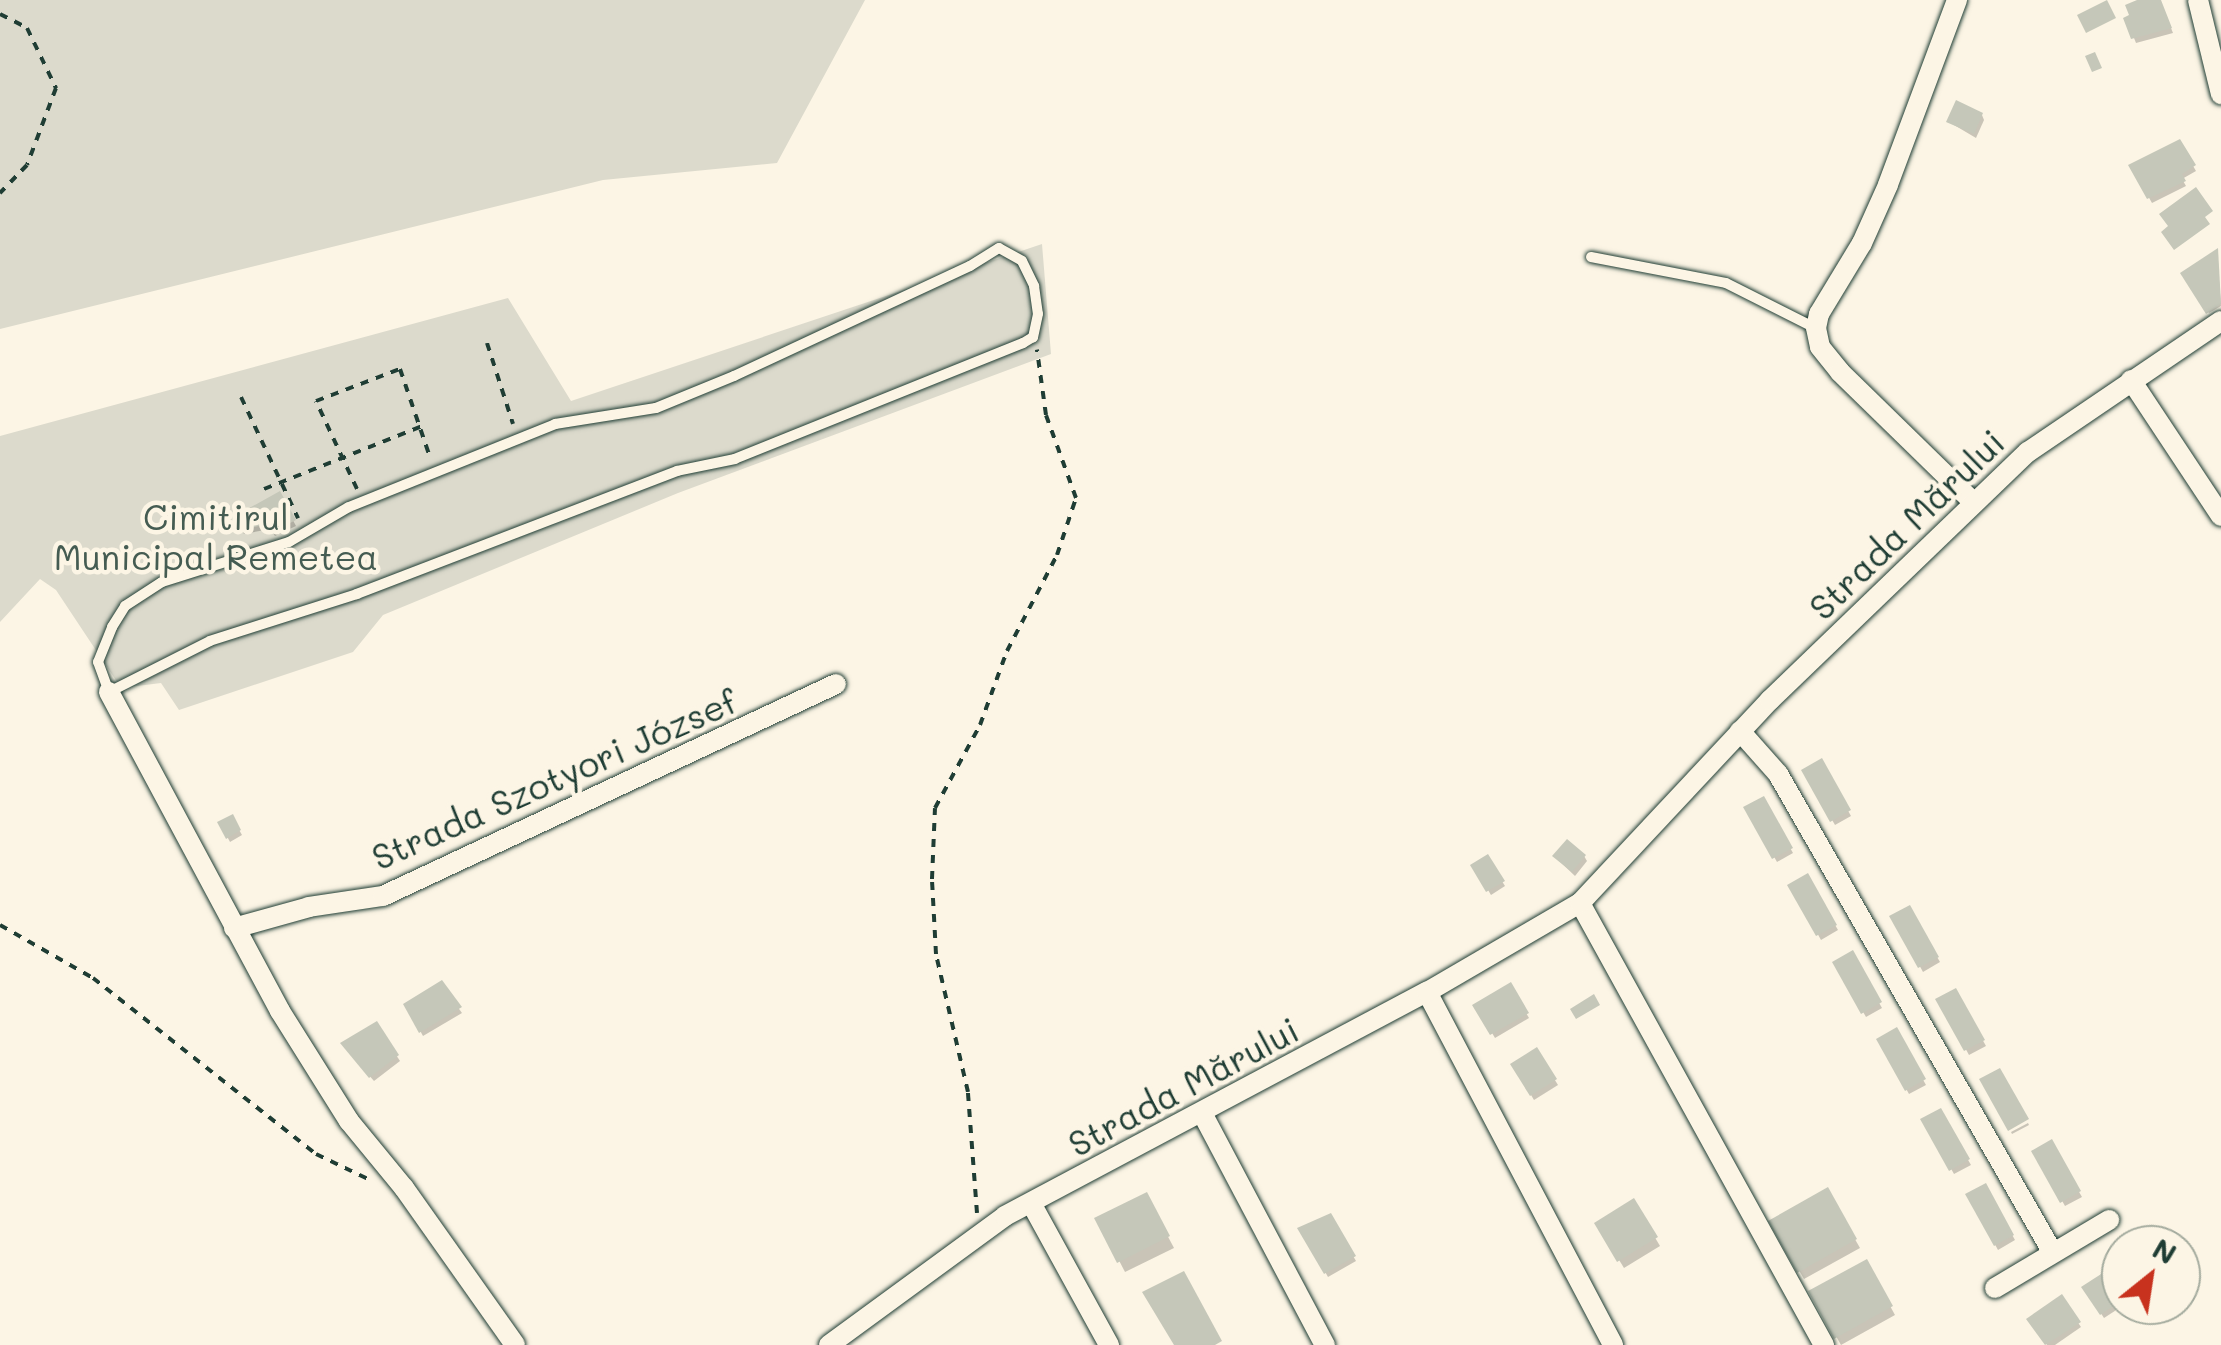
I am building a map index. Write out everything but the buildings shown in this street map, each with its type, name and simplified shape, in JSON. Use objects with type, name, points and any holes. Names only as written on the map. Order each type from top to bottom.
[{"type":"street","points":[[1957,0],[1888,185],[1862,243],[1819,314],[1816,328],[1820,347],[1840,372],[1974,502]]},
{"type":"street","points":[[2198,0],[2214,37],[2221,94]]},
{"type":"street","name":"Strada Mărului","points":[[829,1345],[978,1233],[1428,992],[1580,903],[1740,731],[1974,502],[2058,427],[2221,320]]},
{"type":"street","points":[[2131,380],[2221,516]]},
{"type":"street","name":"Strada Szotyori József","points":[[234,928],[309,908],[383,896],[836,684]]},
{"type":"street","points":[[109,692],[234,928],[349,1121],[404,1188],[514,1345]]},
{"type":"street","points":[[1740,731],[1778,774],[2053,1253]]},
{"type":"street","points":[[1580,903],[1824,1345]]},
{"type":"street","points":[[1428,992],[1613,1345]]},
{"type":"street","points":[[1202,1113],[1325,1345]]},
{"type":"street","points":[[1031,1203],[1109,1345]]},
{"type":"street","points":[[1995,1288],[2109,1220]]},
{"type":"lane","points":[[998,248],[1022,261],[1034,286],[1038,314],[1034,337],[735,459],[677,470],[357,594],[210,641],[109,692],[98,662],[125,606],[162,582],[224,566],[289,542],[364,502],[518,438],[555,424],[656,408],[734,376],[998,248]]},
{"type":"lane","points":[[1591,257],[1726,283],[1816,328]]},
{"type":"path","points":[[0,14],[26,28],[56,88],[26,165],[0,193]]},
{"type":"path","points":[[978,1233],[968,1092],[936,954],[932,879],[935,808],[980,726],[1006,650],[1057,555],[1076,498],[1046,415],[1045,385],[1034,337]]},
{"type":"path","points":[[487,343],[518,438]]},
{"type":"path","points":[[364,502],[316,401],[400,369],[422,426],[434,472]]},
{"type":"path","points":[[241,397],[305,531]]},
{"type":"path","points":[[264,488],[422,426]]},
{"type":"path","points":[[0,925],[93,978],[316,1154],[349,1173],[404,1188]]},
{"type":"green space","points":[[0,0],[865,0],[777,163],[603,180],[0,329]]},
{"type":"green space","name":"Cimitirul Municipal Remetea","points":[[1042,244],[1051,354],[678,493],[383,615],[353,652],[179,710],[161,683],[121,688],[56,590],[40,579],[0,622],[0,436],[508,298],[571,401]]}]
